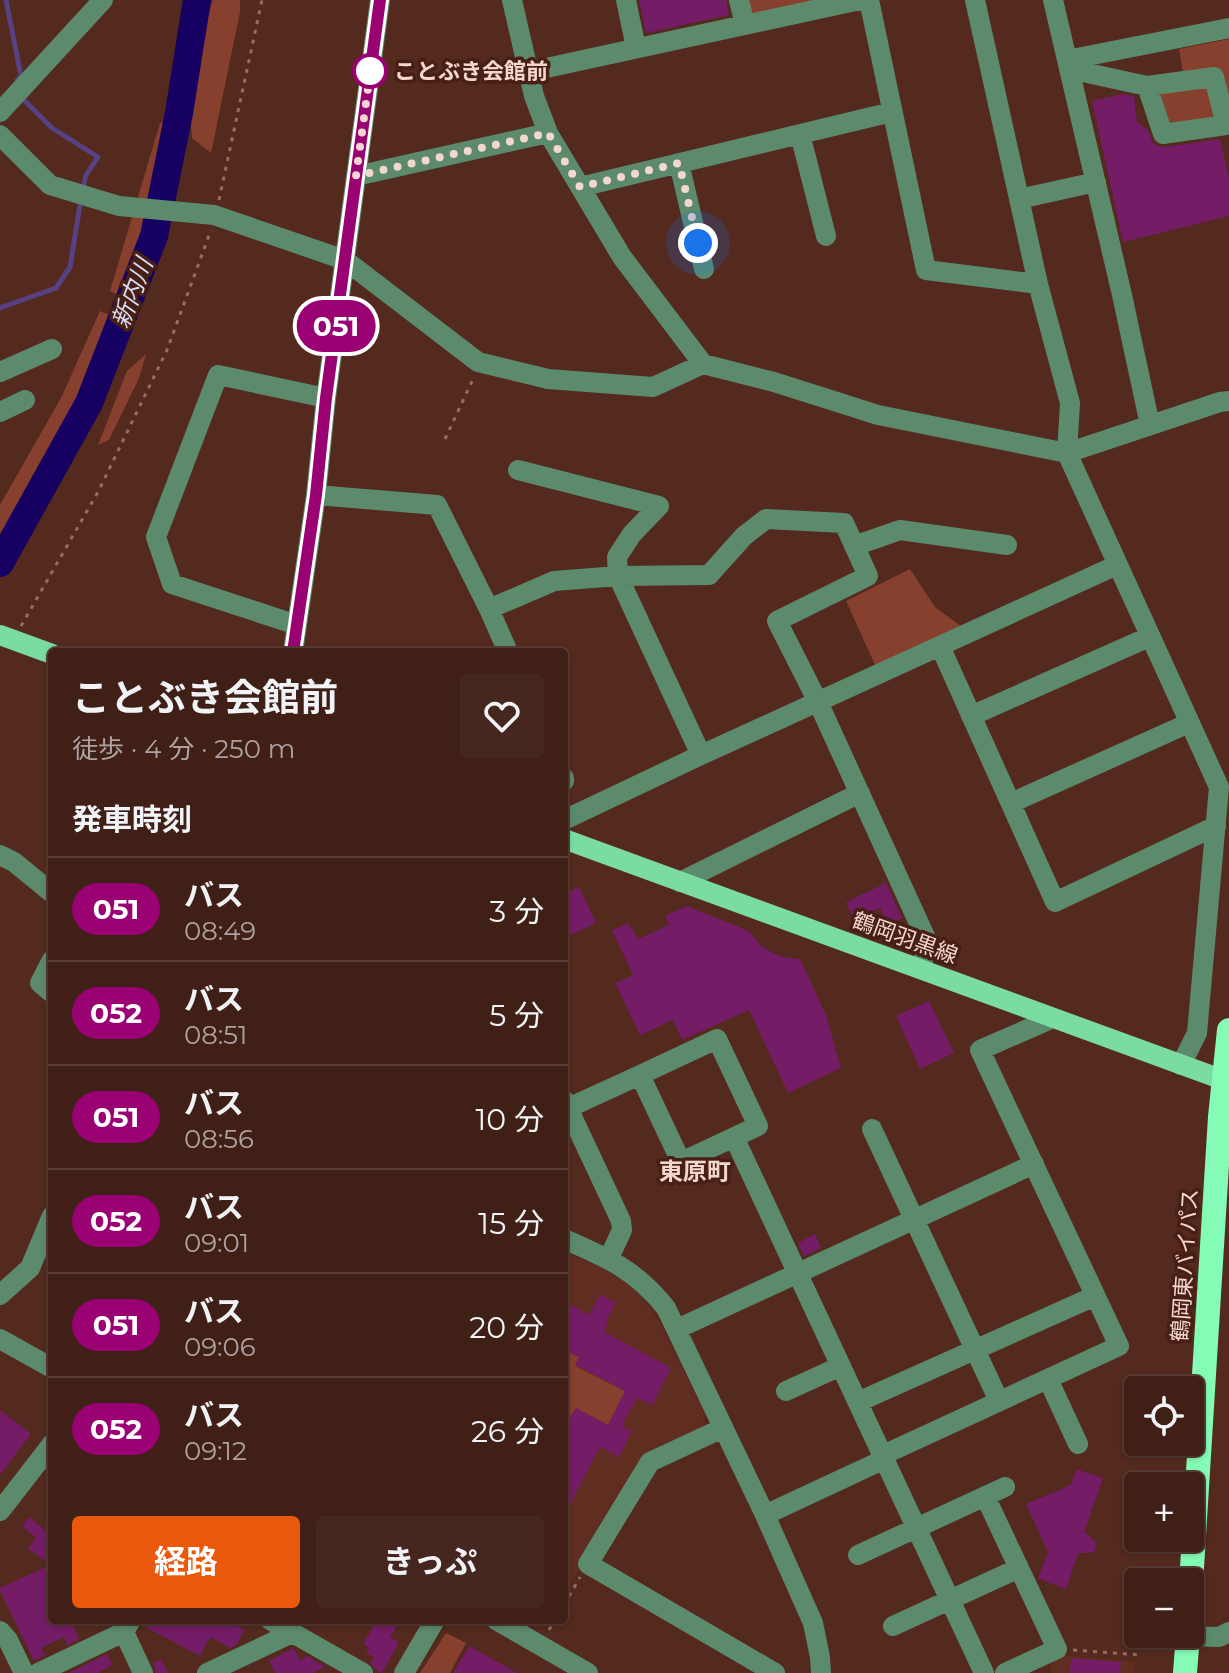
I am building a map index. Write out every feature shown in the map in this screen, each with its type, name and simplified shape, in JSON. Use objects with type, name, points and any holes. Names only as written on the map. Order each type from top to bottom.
[{"type":"highway","name":"鶴岡東バイパス","points":[[1192,1568],[1220,1117],[1229,1030]]},
{"type":"highway","points":[[1185,1673],[1187,1648]]},
{"type":"main road","points":[[7,638],[48,653]]},
{"type":"main road","name":"鶴岡羽黒線","points":[[568,840],[1226,1081]]},
{"type":"street","points":[[0,112],[103,0]]},
{"type":"street","points":[[294,648],[380,0]]},
{"type":"street","points":[[512,0],[534,96],[548,133],[622,257],[703,364],[774,382],[878,415],[1067,453],[1229,401]]},
{"type":"street","points":[[626,0],[636,48]]},
{"type":"street","points":[[739,0],[745,25]]},
{"type":"street","points":[[528,72],[860,0]]},
{"type":"street","points":[[869,0],[926,270],[1038,284]]},
{"type":"street","points":[[975,0],[1038,284],[1070,403],[1067,453],[1219,787],[1197,1033],[1181,1065]]},
{"type":"street","points":[[1053,0],[1150,425]]},
{"type":"street","points":[[1068,64],[1229,28]]},
{"type":"street","points":[[1068,64],[1147,86]]},
{"type":"street","points":[[580,187],[892,112]]},
{"type":"street","points":[[356,176],[548,133]]},
{"type":"street","points":[[800,134],[826,236]]},
{"type":"street","points":[[0,135],[50,185],[119,206],[215,215],[345,260],[481,363],[548,379],[653,387],[703,364]]},
{"type":"street","points":[[679,163],[704,269]]},
{"type":"street","points":[[1019,199],[1096,182]]},
{"type":"street","points":[[0,372],[52,349]]},
{"type":"street","points":[[297,625],[172,584],[156,537],[218,375],[326,398]]},
{"type":"street","points":[[0,412],[25,400]]},
{"type":"street","points":[[518,470],[659,506],[632,534],[617,557],[618,576],[701,755]]},
{"type":"street","points":[[316,495],[437,505],[506,648]]},
{"type":"street","points":[[489,609],[554,581],[618,576],[709,575],[744,536],[766,519],[844,523],[868,576],[777,621],[818,702],[928,943],[920,969]]},
{"type":"street","points":[[854,546],[900,530],[1007,545]]},
{"type":"street","points":[[568,818],[1117,565]]},
{"type":"street","points":[[971,716],[1149,637]]},
{"type":"street","points":[[940,646],[1055,902],[1216,826]]},
{"type":"street","points":[[1011,803],[1189,723]]},
{"type":"street","points":[[680,882],[860,793]]},
{"type":"street","points":[[0,855],[14,862],[48,890]]},
{"type":"street","points":[[48,968],[40,983],[48,990]]},
{"type":"street","points":[[765,1515],[1119,1346],[980,1050],[1053,1018]]},
{"type":"street","points":[[568,1103],[640,1075],[717,1039],[758,1126],[681,1162],[640,1075]]},
{"type":"street","points":[[568,1108],[621,1221],[622,1230],[609,1258]]},
{"type":"street","points":[[872,1129],[999,1401]]},
{"type":"street","points":[[734,1137],[984,1673]]},
{"type":"street","points":[[677,1329],[1034,1164]]},
{"type":"street","points":[[0,1295],[30,1268],[48,1225]]},
{"type":"street","points":[[568,1241],[609,1258],[632,1273],[652,1290],[666,1308],[813,1623],[821,1673]]},
{"type":"street","points":[[858,1402],[1095,1296]]},
{"type":"street","points":[[0,1339],[48,1366]]},
{"type":"street","points":[[786,1391],[841,1366]]},
{"type":"street","points":[[1048,1379],[1078,1444]]},
{"type":"street","points":[[723,1428],[650,1462],[588,1564],[775,1673]]},
{"type":"street","points":[[0,1511],[48,1449]]},
{"type":"street","points":[[858,1555],[1005,1487]]},
{"type":"street","points":[[985,1496],[1057,1649],[1005,1673]]},
{"type":"street","points":[[893,1626],[1019,1568]]},
{"type":"street","points":[[277,1624],[363,1673]]},
{"type":"street","points":[[404,1673],[433,1624]]},
{"type":"street","points":[[503,1624],[588,1673]]},
{"type":"street","points":[[38,1673],[128,1626],[143,1673]]},
{"type":"street","points":[[0,1631],[8,1640],[24,1673]]},
{"type":"street","points":[[1204,1636],[1219,1637],[1229,1632]]},
{"type":"street","points":[[207,1673],[292,1633]]},
{"type":"path","points":[[7,638],[98,492],[167,350],[215,215],[262,0]]},
{"type":"path","points":[[445,439],[481,363]]},
{"type":"path","points":[[568,1598],[588,1564]]},
{"type":"path","points":[[549,1630],[553,1624]]},
{"type":"path","points":[[1057,1649],[1142,1655]]},
{"type":"shaded area","points":[[213,0],[240,0],[240,12],[211,153],[192,138],[190,106]]},
{"type":"shaded area","points":[[747,0],[833,0],[752,18]]},
{"type":"shaded area","points":[[1229,39],[1229,105],[1222,74],[1183,73],[1179,49]]},
{"type":"shaded area","points":[[1212,82],[1221,122],[1166,129],[1155,90]]},
{"type":"shaded area","points":[[170,122],[145,249],[124,299],[110,291],[160,123]]},
{"type":"shaded area","points":[[100,311],[115,317],[81,406],[44,471],[0,537],[0,505],[62,396]]},
{"type":"shaded area","points":[[146,354],[139,378],[109,440],[98,445],[127,371]]},
{"type":"shaded area","points":[[910,569],[935,607],[962,627],[876,667],[846,601]]},
{"type":"shaded area","points":[[568,1254],[605,1269],[626,1282],[643,1298],[656,1316],[705,1413],[703,1429],[643,1456],[568,1589]]},
{"type":"shaded area","points":[[568,1352],[579,1357],[575,1366],[625,1391],[608,1425],[576,1408],[570,1418]]},
{"type":"shaded area","points":[[446,1633],[466,1643],[450,1673],[420,1673]]},
{"type":"shaded area","points":[[1062,1655],[1135,1662],[1135,1673],[1053,1673],[1048,1662]]},
{"type":"building","points":[[639,0],[726,0],[729,15],[646,33]]},
{"type":"building","points":[[1122,94],[1134,96],[1137,123],[1148,130],[1153,143],[1158,146],[1220,139],[1229,178],[1229,216],[1123,242],[1092,101]]},
{"type":"building","points":[[886,883],[902,918],[888,925],[880,908],[854,920],[846,902]]},
{"type":"building","points":[[579,887],[596,923],[568,936],[568,892]]},
{"type":"building","points":[[686,906],[749,931],[761,946],[773,953],[800,959],[826,1015],[841,1068],[788,1093],[749,1010],[682,1040],[673,1020],[640,1035],[615,983],[633,975],[612,930],[628,923],[638,939],[669,925],[665,916]]},
{"type":"building","points":[[929,1001],[954,1053],[920,1069],[896,1016]]},
{"type":"building","points":[[815,1234],[821,1248],[804,1256],[798,1243]]},
{"type":"building","points":[[600,1295],[616,1303],[605,1323],[608,1324],[604,1332],[671,1368],[652,1405],[637,1398],[622,1426],[632,1431],[619,1457],[600,1447],[568,1508],[568,1417],[576,1408],[608,1425],[625,1391],[575,1365],[579,1357],[568,1352],[568,1303],[589,1315]]},
{"type":"building","points":[[0,1410],[31,1434],[0,1475]]},
{"type":"building","points":[[1076,1469],[1103,1478],[1084,1532],[1095,1541],[1095,1551],[1078,1553],[1066,1589],[1038,1578],[1048,1552],[1026,1504],[1071,1485]]},
{"type":"building","points":[[29,1517],[48,1533],[48,1563],[28,1548],[36,1538],[22,1526]]},
{"type":"building","points":[[48,1566],[48,1624],[72,1624],[79,1639],[67,1645],[64,1637],[41,1648],[45,1655],[34,1661],[0,1588]]},
{"type":"building","points":[[150,1624],[233,1624],[244,1630],[236,1645],[230,1648],[210,1637],[200,1656],[147,1628]]},
{"type":"building","points":[[375,1624],[398,1624],[390,1637],[399,1642],[382,1673],[370,1663],[374,1657],[366,1653],[369,1648],[363,1644]]},
{"type":"building","points":[[469,1646],[517,1673],[453,1673]]},
{"type":"building","points":[[293,1648],[301,1660],[307,1656],[325,1667],[313,1673],[275,1673],[269,1661]]},
{"type":"building","points":[[107,1654],[112,1665],[97,1673],[68,1673]]},
{"type":"building","points":[[1071,1658],[1121,1662],[1120,1673],[1070,1673]]},
{"type":"building","points":[[161,1659],[168,1673],[156,1673],[153,1663]]},
{"type":"waterway","points":[[6,0],[21,76],[17,80]]},
{"type":"waterway","name":"新内川","points":[[0,563],[89,403],[154,236],[179,113],[197,0]]},
{"type":"waterway","points":[[21,97],[52,128],[98,157],[86,175],[83,188]]},
{"type":"waterway","points":[[0,308],[56,288],[70,267],[81,198]]},
{"type":"bus line","name":"051","points":[[294,648],[380,0]]},
{"type":"place","name":"ことぶき会館前","points":[[370,71]]},
{"type":"district","name":"東原町","points":[[695,1171]]},
{"type":"route","points":[[370,71],[372,59],[356,176],[548,133],[580,187],[679,163],[698,243]]}]
